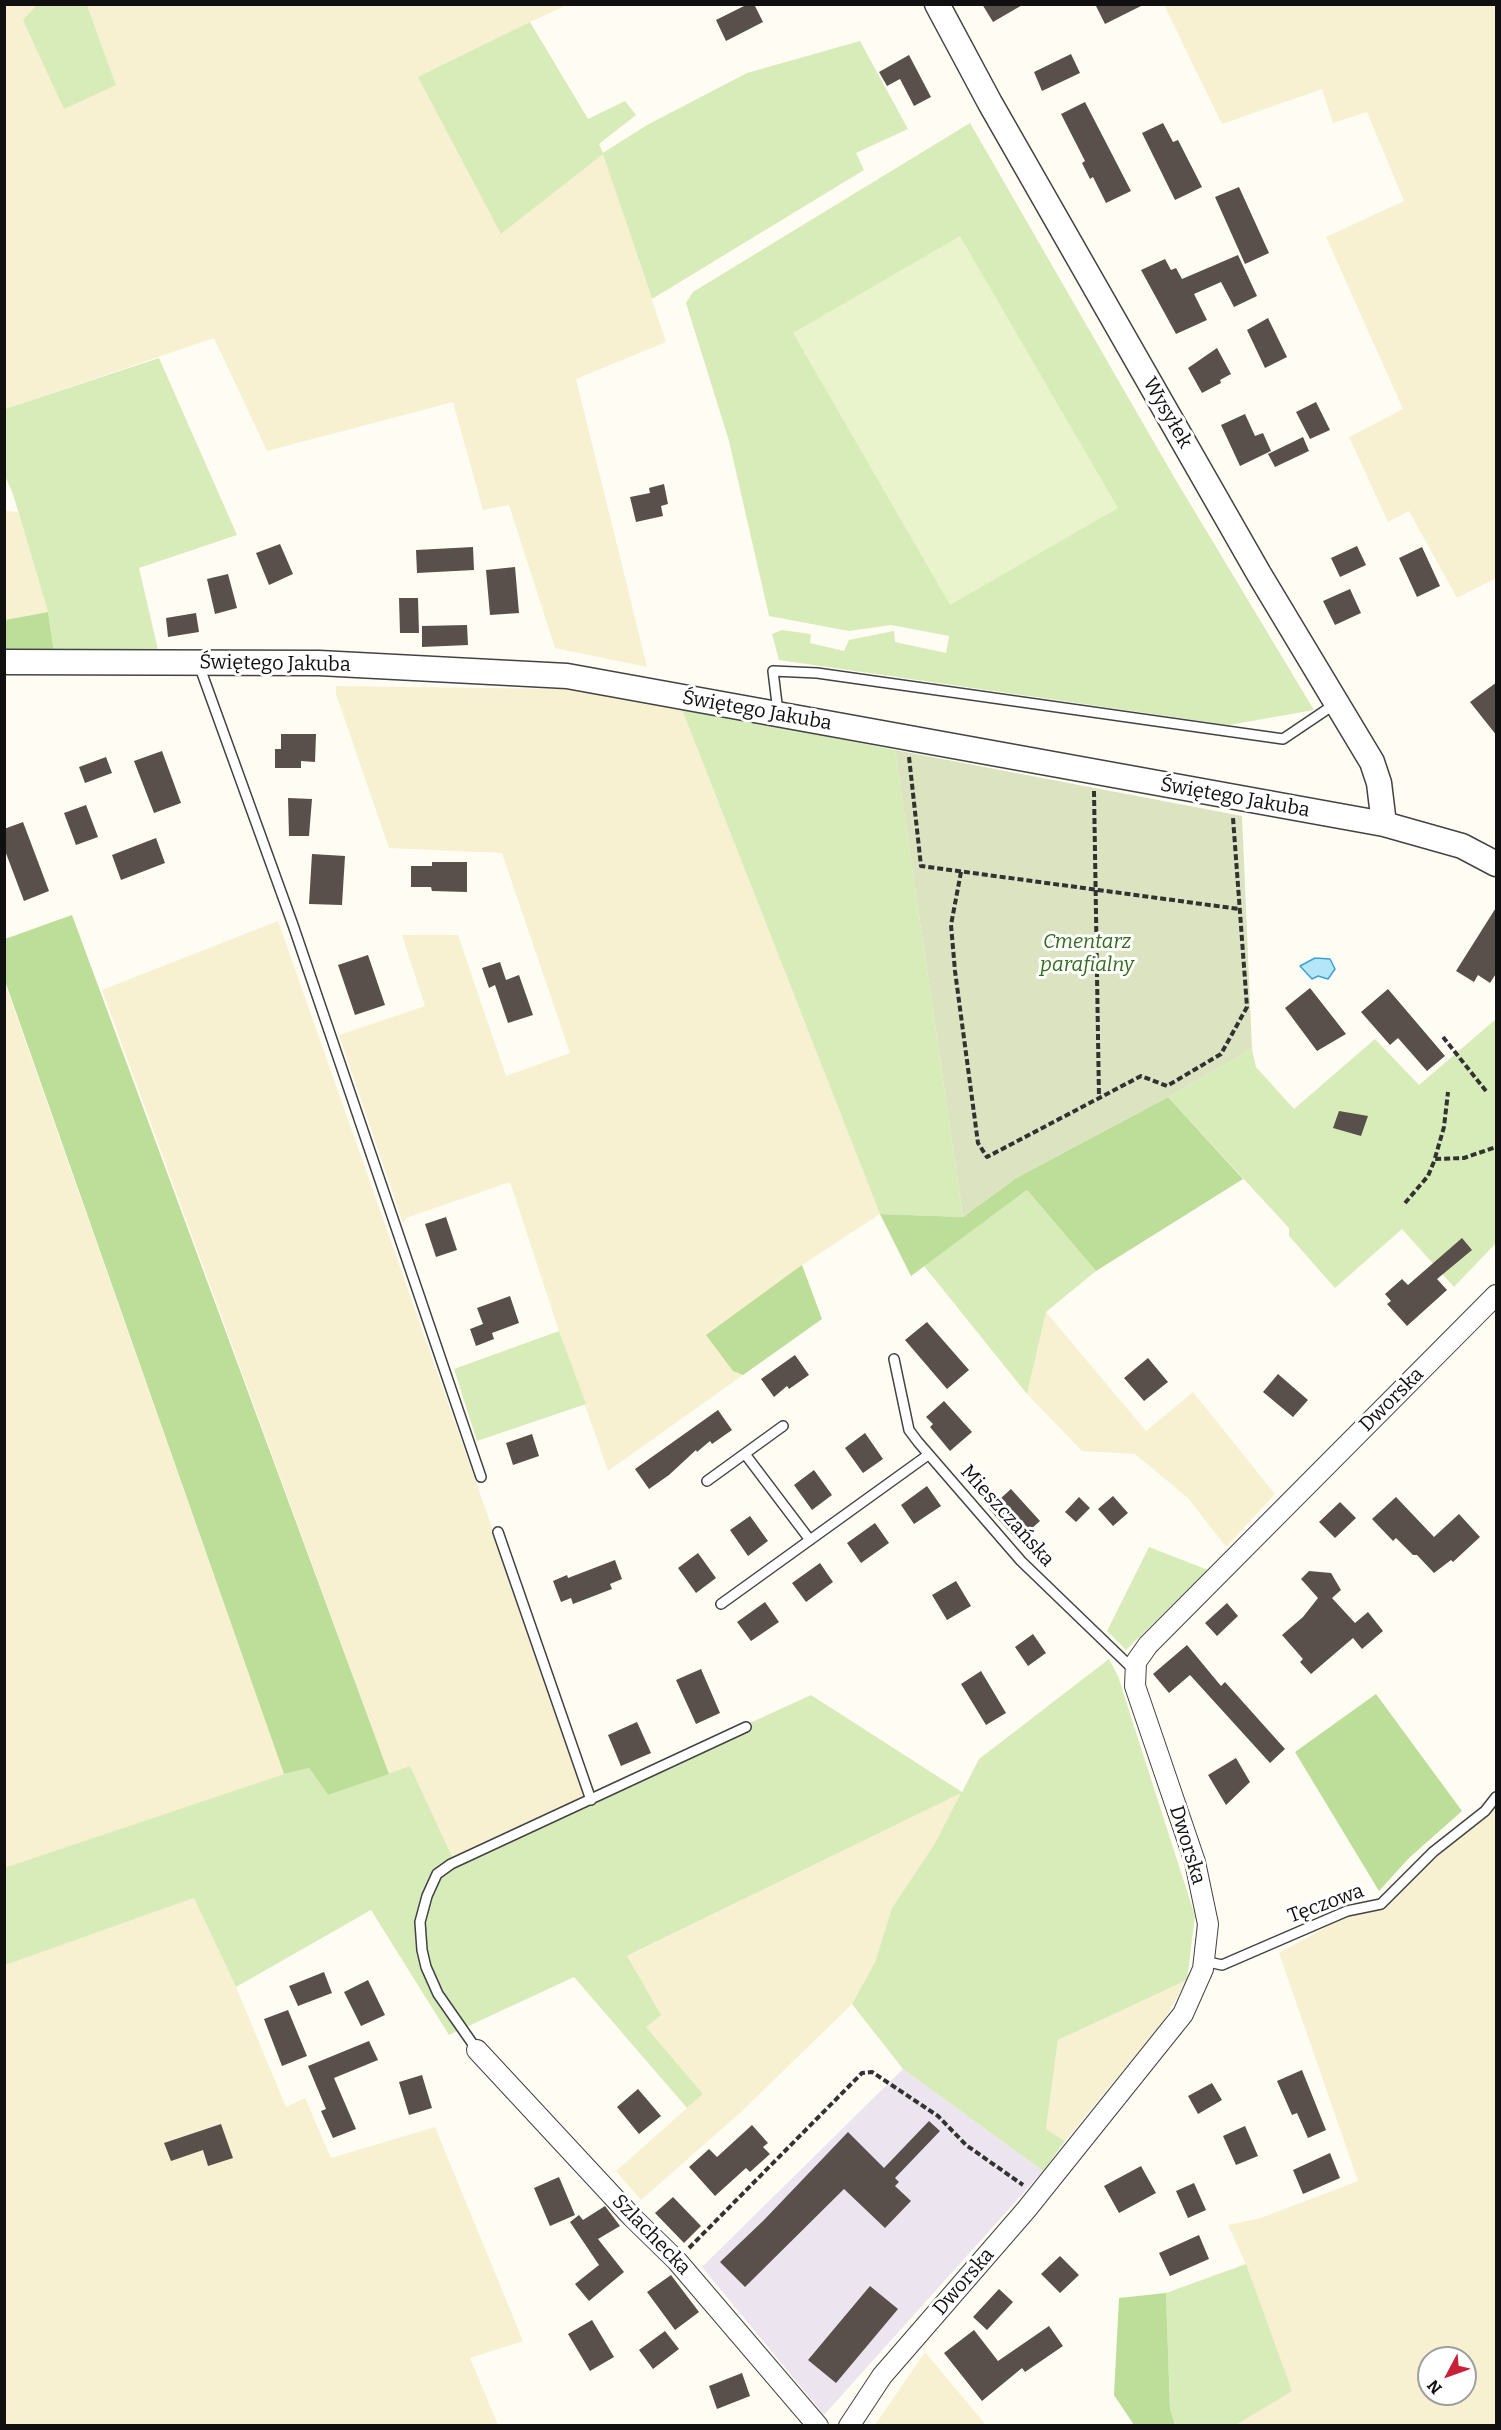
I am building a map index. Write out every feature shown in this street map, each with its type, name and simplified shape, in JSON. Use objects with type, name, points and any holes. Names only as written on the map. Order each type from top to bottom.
[{"type":"street","name":"Wysyłek","points":[[937,4],[990,103],[1230,523],[1372,762],[1379,783],[1384,824]]},
{"type":"street","name":"Świętego Jakuba","points":[[4,662],[319,663],[567,675],[1384,824],[1462,846],[1497,864]]},
{"type":"street","name":"Dworska","points":[[849,2426],[882,2376],[1038,2196],[1183,2014],[1204,1961],[1208,1924],[1195,1862],[1135,1686],[1136,1662],[1148,1645],[1497,1295]]},
{"type":"street","name":"Szlachecka","points":[[477,2050],[632,2217],[677,2260],[818,2426]]},
{"type":"lane","points":[[198,663],[293,926],[481,1477]]},
{"type":"lane","points":[[779,714],[772,671],[817,673],[1283,739],[1337,703]]},
{"type":"lane","name":"Mieszczańska","points":[[894,1359],[909,1430],[928,1455],[1021,1561],[1136,1672]]},
{"type":"lane","points":[[707,1481],[783,1426]]},
{"type":"lane","points":[[745,1454],[810,1540]]},
{"type":"lane","points":[[721,1604],[928,1455]]},
{"type":"lane","points":[[498,1532],[591,1800]]},
{"type":"lane","points":[[477,2050],[438,1994],[426,1967],[422,1950],[420,1922],[427,1896],[437,1874],[451,1864],[746,1726]]},
{"type":"lane","name":"Tęczowa","points":[[1204,1961],[1222,1965],[1347,1911],[1381,1904],[1433,1852],[1485,1810],[1497,1797]]},
{"type":"path","points":[[909,756],[921,866],[1240,909]]},
{"type":"path","points":[[1094,787],[1099,1099]]},
{"type":"path","points":[[961,872],[951,925],[955,971],[978,1143],[987,1157],[1141,1076],[1167,1086],[1221,1054],[1246,1007],[1233,814]]},
{"type":"path","points":[[1443,1037],[1486,1091]]},
{"type":"path","points":[[1405,1203],[1428,1176],[1435,1159],[1444,1127],[1448,1092]]},
{"type":"path","points":[[1435,1159],[1464,1158],[1497,1147]]},
{"type":"path","points":[[677,2260],[862,2073],[872,2072],[938,2116],[966,2145],[1038,2196]]},
{"type":"shaded area","points":[[4,5],[38,5],[23,21],[116,85],[87,5],[567,5],[526,24],[501,234],[603,153],[666,342],[576,379],[647,667],[555,648],[509,505],[483,510],[453,402],[267,451],[214,338],[5,409]]},
{"type":"shaded area","points":[[1164,5],[1496,5],[1496,578],[1457,598],[1409,511],[1388,522],[1349,437],[1403,409],[1326,237],[1404,201],[1367,112],[1333,123],[1322,89],[1222,124]]},
{"type":"shaded area","points":[[5,511],[18,512],[48,612],[5,620]]},
{"type":"shaded area","points":[[336,686],[561,689],[681,707],[880,1214],[802,1265],[733,1371],[743,1375],[608,1471],[510,1182],[406,1218],[403,1223],[339,1035],[425,1006],[402,935],[458,935],[506,1076],[570,1053],[502,853],[389,848],[336,694]]},
{"type":"shaded area","points":[[278,921],[490,1522],[596,1794],[452,1859],[410,1766],[389,1774],[102,990]]},
{"type":"shaded area","points":[[4,981],[284,1774],[5,1868],[4,1868]]},
{"type":"shaded area","points":[[1046,1312],[1146,1431],[1193,1392],[1275,1494],[1226,1547],[1188,1498],[1135,1454],[1082,1451],[1027,1394]]},
{"type":"shaded area","points":[[962,1792],[934,1845],[892,1908],[875,1962],[852,2004],[741,2112],[641,2200],[616,2171],[703,2094],[645,2026],[661,2015],[626,1957]]},
{"type":"shaded area","points":[[1496,1807],[1496,2425],[1236,2425],[1291,2390],[1246,2264],[1228,2225],[1261,2218],[1358,2181],[1279,1953],[1345,1917],[1384,1909],[1416,1875]]},
{"type":"shaded area","points":[[194,1898],[236,1987],[286,2107],[305,2098],[331,2158],[435,2127],[523,2341],[470,2358],[498,2425],[5,2425],[4,1965]]},
{"type":"shaded area","points":[[1187,1980],[1164,2020],[1065,2141],[1046,2129],[1058,2040]]},
{"type":"shaded area","points":[[903,2069],[1043,2171],[824,2415],[702,2267]]},
{"type":"shaded area","points":[[925,2352],[986,2425],[875,2425]]},
{"type":"green space","points":[[38,4],[87,5],[116,85],[64,109],[23,20]]},
{"type":"green space","points":[[530,22],[588,119],[625,101],[636,115],[599,144],[603,153],[647,125],[747,73],[860,41],[908,129],[856,153],[864,170],[652,299],[603,154],[501,234],[418,77]]},
{"type":"green space","points":[[970,123],[1174,477],[1314,710],[1229,725],[779,660],[772,634],[782,630],[811,634],[810,643],[844,651],[849,640],[894,631],[895,642],[946,653],[949,636],[891,625],[849,631],[769,616],[729,441],[686,303],[693,292]]},
{"type":"green space","points":[[960,236],[1118,508],[950,605],[793,333]]},
{"type":"green space","points":[[159,358],[237,535],[139,568],[159,654],[54,652],[48,612],[13,494],[5,476],[5,409]]},
{"type":"green space","points":[[48,612],[54,652],[5,651],[5,620]]},
{"type":"green space","points":[[681,707],[895,750],[963,1217],[880,1214]]},
{"type":"green space","name":"Cmentarz parafialny","points":[[895,750],[1242,816],[1252,1049],[1168,1097],[1016,1178],[963,1217]]},
{"type":"green space","points":[[72,915],[389,1774],[328,1795],[309,1768],[284,1774],[5,981],[5,939]]},
{"type":"green space","points":[[1496,1019],[1496,1243],[1454,1287],[1402,1229],[1335,1288],[1289,1236],[1289,1228],[1168,1097],[1252,1049],[1256,1067],[1294,1109],[1375,1039],[1419,1085]]},
{"type":"green space","points":[[1168,1097],[1243,1179],[1096,1271],[1027,1190],[911,1276],[880,1214],[963,1217],[1016,1178]]},
{"type":"green space","points":[[1027,1190],[1096,1271],[1046,1312],[1027,1394],[924,1266]]},
{"type":"green space","points":[[802,1265],[822,1319],[743,1375],[733,1371],[706,1335]]},
{"type":"green space","points":[[559,1331],[586,1404],[477,1441],[454,1369]]},
{"type":"green space","points":[[1149,1547],[1208,1570],[1126,1650],[1107,1631]]},
{"type":"green space","points":[[1109,1659],[1118,1676],[1195,1916],[1187,1980],[1058,2040],[1046,2129],[1065,2141],[1043,2171],[903,2069],[852,2004],[875,1962],[892,1908],[934,1845],[961,1793],[627,1956],[661,2015],[646,2027],[703,2094],[687,2108],[574,1977],[449,2035],[371,1910],[236,1987],[194,1898],[5,1965],[4,1868],[284,1774],[309,1768],[328,1795],[410,1766],[453,1859],[811,1695],[962,1792],[979,1759]]},
{"type":"green space","points":[[1376,1694],[1462,1811],[1409,1858],[1379,1891],[1295,1752]]},
{"type":"green space","points":[[1246,2264],[1292,2391],[1236,2425],[1175,2425],[1170,2409],[1166,2293]]},
{"type":"green space","points":[[1166,2293],[1170,2409],[1175,2425],[1134,2425],[1114,2395],[1119,2298]]},
{"type":"water","points":[[1315,958],[1330,959],[1335,969],[1328,979],[1318,976],[1312,979],[1300,966]]},
{"type":"building","points":[[748,4],[754,4],[763,22],[726,41],[716,20]]},
{"type":"building","points":[[982,4],[1024,4],[993,22]]},
{"type":"building","points":[[1095,4],[1145,4],[1105,24]]},
{"type":"building","points":[[1071,54],[1080,73],[1042,91],[1034,72]]},
{"type":"building","points":[[909,55],[931,97],[914,106],[900,79],[887,86],[879,72]]},
{"type":"building","points":[[1085,102],[1131,191],[1106,203],[1093,177],[1090,179],[1082,163],[1085,161],[1061,114]]},
{"type":"building","points":[[1163,123],[1173,142],[1178,140],[1202,187],[1175,200],[1142,133]]},
{"type":"building","points":[[1239,187],[1269,253],[1245,264],[1215,197]]},
{"type":"building","points":[[1238,255],[1257,296],[1234,307],[1221,282],[1194,294],[1207,320],[1176,334],[1141,270],[1165,259],[1171,270],[1176,268],[1182,279]]},
{"type":"building","points":[[1268,318],[1287,357],[1265,368],[1247,330]]},
{"type":"building","points":[[1217,348],[1231,374],[1220,380],[1221,383],[1202,393],[1188,368]]},
{"type":"building","points":[[1316,402],[1330,430],[1310,439],[1296,412]]},
{"type":"building","points":[[1245,414],[1255,436],[1263,433],[1271,451],[1240,466],[1221,425]]},
{"type":"building","points":[[1303,437],[1309,451],[1275,467],[1268,454]]},
{"type":"building","points":[[664,484],[668,504],[661,506],[663,516],[636,522],[630,497],[650,493],[649,488]]},
{"type":"building","points":[[280,544],[293,574],[269,585],[256,553]]},
{"type":"building","points":[[1357,546],[1366,565],[1340,577],[1331,558]]},
{"type":"building","points":[[473,547],[474,570],[417,573],[416,550]]},
{"type":"building","points":[[1422,547],[1440,586],[1417,597],[1399,558]]},
{"type":"building","points":[[515,567],[519,613],[490,615],[486,570]]},
{"type":"building","points":[[228,574],[237,608],[215,614],[207,579]]},
{"type":"building","points":[[1350,589],[1361,613],[1335,625],[1323,601]]},
{"type":"building","points":[[399,598],[418,598],[419,633],[400,633]]},
{"type":"building","points":[[196,613],[199,632],[168,637],[166,618]]},
{"type":"building","points":[[467,625],[468,645],[422,647],[422,626]]},
{"type":"building","points":[[1497,682],[1497,736],[1470,702]]},
{"type":"building","points":[[281,734],[316,734],[315,762],[301,761],[301,768],[275,768],[275,749],[281,749]]},
{"type":"building","points":[[162,751],[181,803],[154,813],[134,761]]},
{"type":"building","points":[[106,757],[112,773],[85,783],[79,767]]},
{"type":"building","points":[[288,798],[312,799],[309,836],[289,836]]},
{"type":"building","points":[[86,805],[98,837],[76,845],[64,813]]},
{"type":"building","points":[[23,822],[49,891],[24,901],[4,848],[4,829]]},
{"type":"building","points":[[156,838],[165,863],[121,880],[112,855]]},
{"type":"building","points":[[312,854],[345,856],[342,905],[309,904]]},
{"type":"building","points":[[432,862],[467,862],[467,892],[432,891],[431,887],[411,887],[411,866],[432,866]]},
{"type":"building","points":[[1497,906],[1497,972],[1490,983],[1478,975],[1474,982],[1456,971]]},
{"type":"building","points":[[368,955],[385,1005],[355,1015],[338,965]]},
{"type":"building","points":[[500,962],[506,980],[519,975],[533,1015],[508,1023],[495,985],[489,988],[482,968]]},
{"type":"building","points":[[1310,988],[1346,1034],[1317,1051],[1285,1008]]},
{"type":"building","points":[[1388,989],[1445,1056],[1427,1071],[1398,1038],[1390,1045],[1361,1012]]},
{"type":"building","points":[[1339,1111],[1368,1116],[1361,1136],[1333,1128]]},
{"type":"building","points":[[446,1217],[457,1250],[436,1257],[425,1224]]},
{"type":"building","points":[[1462,1238],[1472,1250],[1437,1279],[1447,1290],[1407,1326],[1387,1304],[1391,1301],[1385,1294],[1402,1279],[1408,1285]]},
{"type":"building","points":[[510,1296],[519,1323],[492,1333],[494,1339],[476,1346],[470,1329],[483,1324],[477,1308]]},
{"type":"building","points":[[927,1322],[969,1370],[947,1389],[905,1340]]},
{"type":"building","points":[[795,1355],[809,1375],[789,1389],[787,1386],[774,1397],[761,1379]]},
{"type":"building","points":[[1148,1358],[1168,1382],[1144,1401],[1124,1378]]},
{"type":"building","points":[[1278,1374],[1308,1400],[1293,1417],[1263,1392]]},
{"type":"building","points":[[944,1401],[972,1432],[950,1451],[930,1427],[933,1424],[926,1417]]},
{"type":"building","points":[[718,1410],[732,1430],[712,1444],[710,1441],[697,1452],[696,1450],[669,1475],[649,1489],[635,1469]]},
{"type":"building","points":[[865,1433],[883,1459],[863,1473],[845,1448]]},
{"type":"building","points":[[532,1434],[539,1456],[513,1465],[506,1443]]},
{"type":"building","points":[[814,1470],[832,1495],[812,1510],[794,1485]]},
{"type":"building","points":[[927,1486],[941,1506],[914,1524],[901,1505]]},
{"type":"building","points":[[1011,1489],[1040,1521],[1018,1541],[989,1509]]},
{"type":"building","points":[[1113,1496],[1128,1513],[1113,1526],[1098,1509]]},
{"type":"building","points":[[1079,1497],[1090,1508],[1076,1522],[1065,1512]]},
{"type":"building","points":[[1396,1497],[1434,1537],[1459,1514],[1480,1537],[1453,1562],[1451,1560],[1434,1573],[1396,1538],[1393,1541],[1372,1519]]},
{"type":"building","points":[[1340,1502],[1356,1518],[1335,1538],[1319,1522]]},
{"type":"building","points":[[750,1516],[768,1541],[748,1556],[730,1530]]},
{"type":"building","points":[[875,1523],[889,1543],[861,1563],[847,1543]]},
{"type":"building","points":[[698,1553],[716,1578],[696,1593],[678,1568]]},
{"type":"building","points":[[615,1560],[622,1579],[610,1584],[612,1589],[573,1604],[571,1598],[561,1602],[553,1581],[567,1575],[568,1578]]},
{"type":"building","points":[[820,1563],[833,1582],[806,1602],[792,1583]]},
{"type":"building","points":[[1309,1571],[1331,1573],[1341,1590],[1332,1598],[1355,1623],[1368,1612],[1383,1631],[1362,1649],[1353,1638],[1311,1674],[1300,1662],[1303,1659],[1282,1635],[1303,1617],[1318,1598],[1301,1579]]},
{"type":"building","points":[[956,1581],[971,1606],[947,1620],[932,1595]]},
{"type":"building","points":[[765,1602],[779,1622],[751,1641],[737,1622]]},
{"type":"building","points":[[1227,1603],[1238,1616],[1217,1636],[1205,1623]]},
{"type":"building","points":[[1033,1634],[1046,1653],[1028,1666],[1015,1647]]},
{"type":"building","points":[[1187,1645],[1221,1686],[1225,1682],[1285,1749],[1270,1763],[1190,1675],[1169,1693],[1153,1674]]},
{"type":"building","points":[[701,1669],[720,1713],[696,1724],[676,1680]]},
{"type":"building","points":[[981,1671],[1006,1713],[986,1725],[961,1684]]},
{"type":"building","points":[[637,1722],[651,1753],[621,1766],[608,1735]]},
{"type":"building","points":[[1236,1758],[1250,1782],[1226,1805],[1208,1775]]},
{"type":"building","points":[[324,1972],[332,1993],[298,2006],[289,1986]]},
{"type":"building","points":[[368,1980],[385,2015],[361,2026],[344,1992]]},
{"type":"building","points":[[288,2010],[307,2056],[282,2066],[264,2019]]},
{"type":"building","points":[[369,2041],[378,2060],[334,2078],[356,2129],[333,2138],[321,2111],[326,2109],[308,2066]]},
{"type":"building","points":[[1302,2070],[1326,2130],[1308,2138],[1297,2113],[1292,2115],[1277,2081]]},
{"type":"building","points":[[422,2075],[432,2108],[409,2115],[399,2082]]},
{"type":"building","points":[[1212,2083],[1222,2100],[1198,2114],[1188,2096]]},
{"type":"building","points":[[638,2089],[661,2116],[639,2134],[617,2107]]},
{"type":"building","points":[[929,2121],[940,2131],[895,2178],[899,2182],[895,2186],[911,2201],[885,2228],[844,2189],[745,2287],[720,2262],[764,2220],[848,2132],[884,2168]]},
{"type":"building","points":[[221,2124],[233,2158],[208,2166],[203,2150],[171,2161],[164,2143]]},
{"type":"building","points":[[752,2125],[768,2143],[763,2147],[770,2154],[750,2172],[746,2168],[715,2196],[689,2167],[709,2149],[717,2157]]},
{"type":"building","points":[[1245,2126],[1258,2156],[1236,2165],[1223,2136]]},
{"type":"building","points":[[1330,2153],[1340,2178],[1303,2194],[1293,2170]]},
{"type":"building","points":[[1141,2166],[1156,2193],[1119,2213],[1104,2186]]},
{"type":"building","points":[[559,2177],[575,2215],[550,2226],[534,2188]]},
{"type":"building","points":[[1194,2183],[1206,2210],[1188,2218],[1176,2191]]},
{"type":"building","points":[[673,2197],[701,2226],[684,2243],[655,2213]]},
{"type":"building","points":[[605,2206],[620,2226],[598,2239],[624,2272],[589,2301],[575,2284],[599,2265],[570,2222],[579,2215],[583,2220]]},
{"type":"building","points":[[1199,2235],[1209,2259],[1170,2276],[1159,2253]]},
{"type":"building","points":[[1060,2256],[1079,2275],[1060,2293],[1041,2274]]},
{"type":"building","points":[[671,2275],[699,2312],[675,2330],[647,2292]]},
{"type":"building","points":[[870,2286],[898,2309],[836,2383],[808,2360]]},
{"type":"building","points":[[999,2289],[1013,2302],[987,2330],[973,2317]]},
{"type":"building","points":[[592,2320],[614,2357],[590,2371],[568,2334]]},
{"type":"building","points":[[1049,2326],[1063,2346],[1025,2372],[1022,2368],[982,2401],[944,2353],[974,2330],[998,2361]]},
{"type":"building","points":[[665,2331],[679,2349],[653,2369],[639,2350]]},
{"type":"building","points":[[742,2373],[750,2396],[717,2409],[709,2386]]}]
